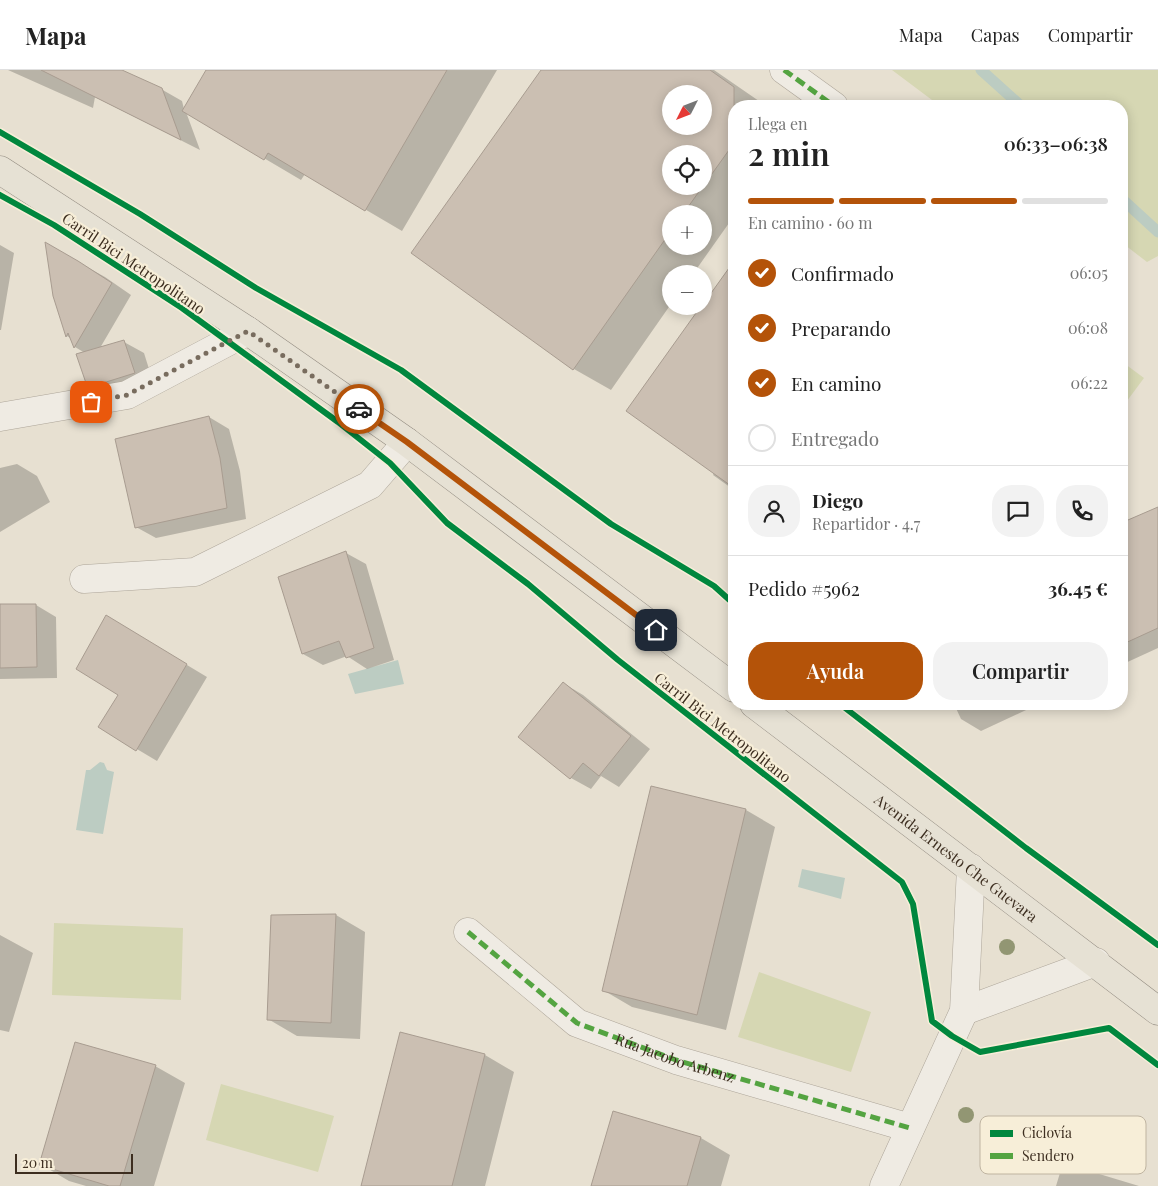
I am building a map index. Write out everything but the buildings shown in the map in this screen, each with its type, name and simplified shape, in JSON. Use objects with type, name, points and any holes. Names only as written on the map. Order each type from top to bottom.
[{"type":"main road","points":[[0,170],[248,331],[407,442],[728,683]]},
{"type":"main road","name":"Avenida Ernesto Che Guevara","points":[[762,710],[1158,1011]]},
{"type":"street","points":[[784,70],[826,100]]},
{"type":"street","points":[[0,417],[127,395],[248,331]]},
{"type":"street","points":[[84,579],[195,572],[370,485],[407,442]]},
{"type":"street","points":[[884,1186],[964,1011],[972,868]]},
{"type":"street","name":"Rúa Jacobo Arbenz","points":[[468,932],[577,1023],[676,1060],[910,1128]]},
{"type":"street","points":[[964,1011],[1096,962]]},
{"type":"green space","points":[[892,70],[1158,70],[1158,256],[1147,262],[1128,247],[1128,100],[932,100]]},
{"type":"green space","points":[[1128,366],[1144,378],[1128,400]]},
{"type":"green space","points":[[54,923],[183,928],[181,1000],[52,995]]},
{"type":"green space","points":[[759,972],[871,1012],[851,1072],[738,1037]]},
{"type":"green space","points":[[221,1084],[334,1116],[318,1172],[206,1140]]},
{"type":"shaded area","points":[[398,660],[404,684],[355,694],[348,674]]},
{"type":"shaded area","points":[[100,762],[104,763],[107,770],[114,772],[103,834],[76,830],[86,770],[90,770]]},
{"type":"shaded area","points":[[802,869],[845,878],[841,899],[798,887]]},
{"type":"waterway","points":[[981,70],[1014,100]]},
{"type":"waterway","points":[[1128,204],[1158,232]]},
{"type":"marked path","points":[[784,70],[826,100]]},
{"type":"marked path","points":[[468,932],[577,1023],[676,1060],[910,1128]]},
{"type":"cycle path","points":[[0,132],[140,214],[256,288],[401,370],[611,524],[714,586],[728,599]]},
{"type":"cycle path","name":"Carril Bici Metropolitano","points":[[0,195],[54,225],[182,308],[338,422],[390,463],[447,523],[528,584],[618,660],[902,882],[913,904],[932,1021],[952,1036],[980,1052],[1109,1028],[1158,1065]]},
{"type":"cycle path","points":[[848,710],[1026,848],[1158,945]]},
{"type":"way so far","points":[[91,402],[127,395],[248,331],[359,409]]},
{"type":"route","points":[[359,409],[407,442],[656,630]]}]
